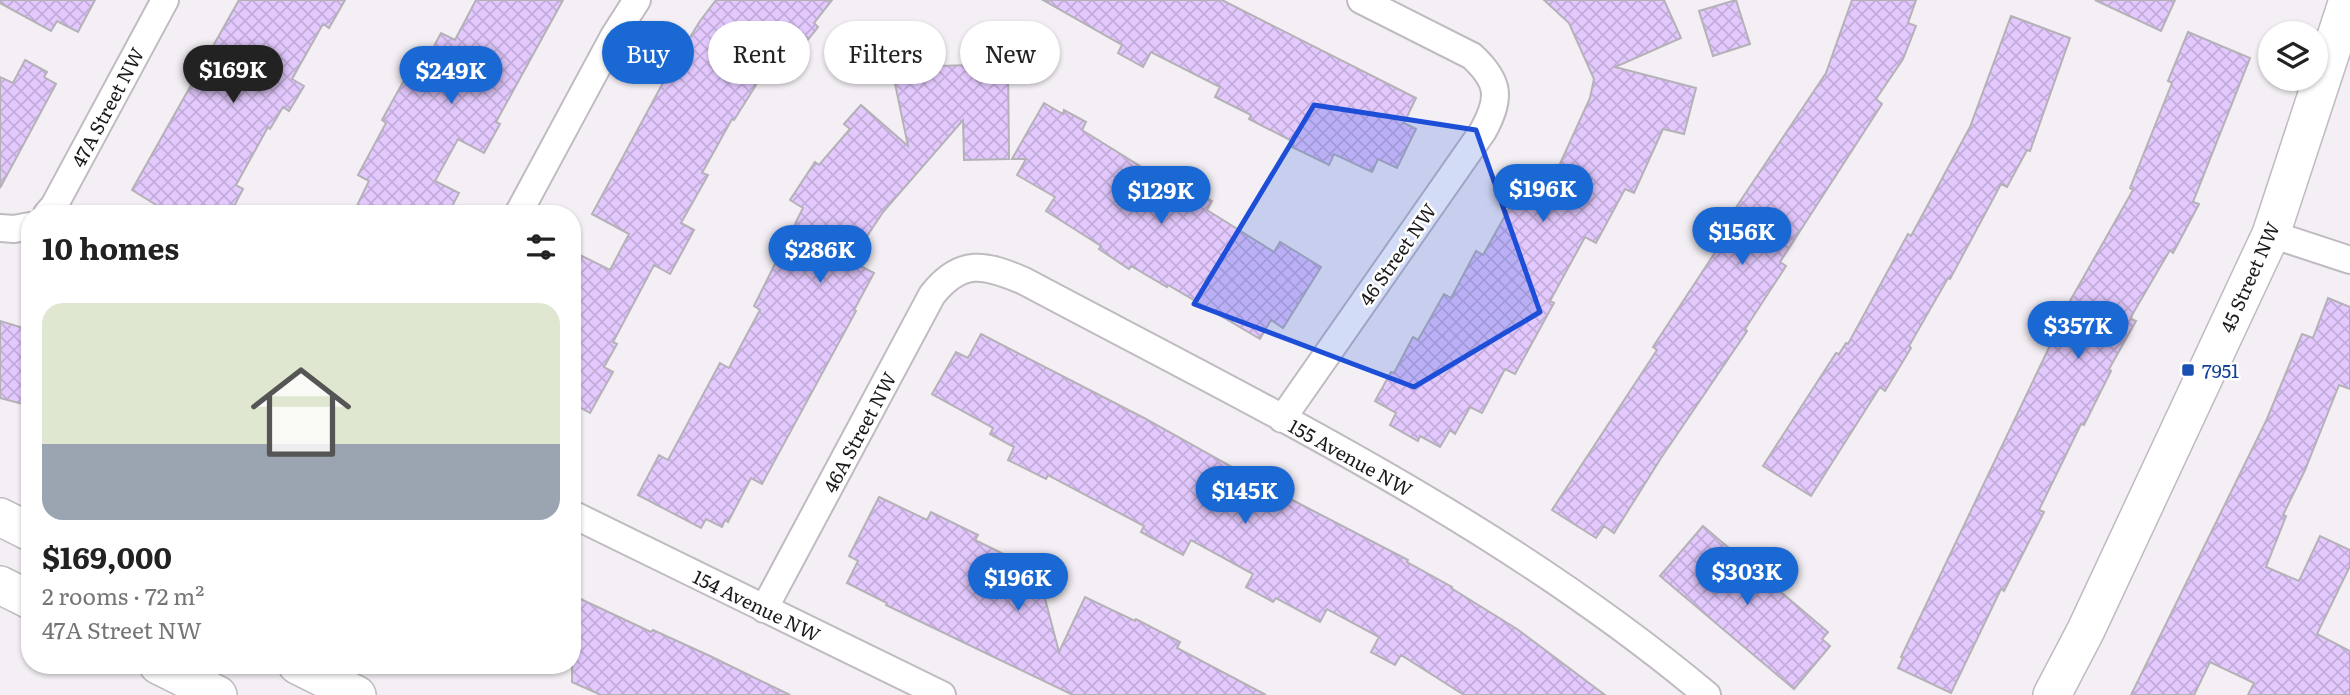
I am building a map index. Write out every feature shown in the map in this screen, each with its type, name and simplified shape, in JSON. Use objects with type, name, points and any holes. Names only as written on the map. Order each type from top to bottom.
[{"type":"street","name":"47A Street NW","points":[[55,205],[164,0]]},
{"type":"street","points":[[523,205],[614,36],[637,0]]},
{"type":"street","name":"46 Street NW","points":[[1282,419],[1483,131],[1492,114],[1496,97],[1494,82],[1486,69],[1472,56],[1361,0]]},
{"type":"street","name":"45 Street NW","points":[[2052,695],[2086,629],[2271,233],[2348,0]]},
{"type":"street","points":[[2271,233],[2350,260]]},
{"type":"street","name":"155 Avenue NW","points":[[969,267],[989,268],[1024,281],[1282,419],[1463,521],[1534,565],[1624,628],[1707,695]]},
{"type":"street","name":"46A Street NW","points":[[764,610],[932,295],[955,272],[969,267]]},
{"type":"street","points":[[0,517],[21,528]]},
{"type":"street","name":"154 Avenue NW","points":[[581,518],[942,695]]},
{"type":"street","points":[[0,585],[21,596]]},
{"type":"street","points":[[176,674],[218,695]]},
{"type":"street","points":[[315,674],[357,695]]},
{"type":"highlighted area","points":[[1314,105],[1476,130],[1540,312],[1414,387],[1194,304]]},
{"type":"building","points":[[0,0],[95,0],[78,32],[57,21],[51,31],[0,3]]},
{"type":"building","points":[[239,0],[345,0],[329,28],[323,24],[292,79],[304,86],[289,111],[283,107],[270,129],[268,127],[236,185],[243,189],[235,205],[156,205],[132,190]]},
{"type":"building","points":[[476,0],[563,0],[496,122],[500,124],[484,153],[458,139],[435,181],[459,193],[453,205],[357,205],[369,181],[358,175],[386,123],[382,120],[408,73],[417,78],[441,33],[455,40]]},
{"type":"building","points":[[716,0],[832,0],[814,23],[818,27],[810,37],[810,21],[708,21],[708,84],[756,85],[734,120],[732,119],[702,173],[708,175],[681,223],[694,230],[670,274],[654,265],[613,342],[617,344],[604,367],[613,372],[590,413],[581,408],[581,256],[610,270],[629,234],[592,214],[662,84],[694,84],[694,31]]},
{"type":"building","points":[[1043,0],[1222,0],[1416,98],[1404,123],[1416,129],[1397,168],[1378,159],[1372,172],[1334,154],[1329,165],[1292,147],[1294,142],[1249,119],[1251,115],[1215,97],[1220,87],[1151,52],[1143,67],[1118,53],[1122,45]]},
{"type":"building","points":[[1544,0],[1664,0],[1681,38],[1615,67],[1696,88],[1684,134],[1663,129],[1634,193],[1625,189],[1596,243],[1585,237],[1550,301],[1554,303],[1515,374],[1505,369],[1482,413],[1470,407],[1455,434],[1450,430],[1440,447],[1420,436],[1418,441],[1390,425],[1396,413],[1375,401],[1413,337],[1418,340],[1444,294],[1451,298],[1476,251],[1483,255],[1533,166],[1554,177],[1590,98],[1594,79],[1569,23]]},
{"type":"building","points":[[1736,0],[1750,44],[1713,56],[1699,11]]},
{"type":"building","points":[[1852,0],[1916,0],[1908,23],[1916,26],[1903,59],[1876,99],[1882,104],[1780,262],[1786,266],[1745,329],[1747,331],[1614,533],[1604,526],[1596,538],[1552,510],[1657,350],[1653,347],[1741,213],[1735,209],[1826,73]]},
{"type":"building","points":[[2095,0],[2175,0],[2161,31]]},
{"type":"building","points":[[2011,16],[2070,38],[2030,151],[2027,150],[2007,187],[2001,184],[1885,391],[1880,387],[1811,496],[1763,466],[1836,353],[1839,354],[1846,343],[1848,344],[1908,234],[1911,236],[1970,127]]},
{"type":"building","points":[[2188,32],[2250,58],[2193,202],[2199,204],[2173,253],[2170,250],[2132,315],[2131,319],[2136,321],[2109,369],[2111,371],[2084,425],[2081,424],[2039,510],[2044,512],[2004,591],[2001,589],[1951,693],[1898,668],[1903,658],[1901,657],[2056,333],[2053,331],[2133,190],[2130,188],[2172,83],[2168,81]]},
{"type":"building","points":[[25,60],[47,72],[44,77],[56,84],[0,188],[0,77],[13,83]]},
{"type":"building","points":[[960,65],[960,84],[1008,84],[1009,159],[964,160],[963,120],[883,212],[856,253],[859,255],[855,263],[874,273],[854,310],[856,311],[762,484],[751,478],[728,522],[725,520],[722,527],[706,519],[701,528],[638,495],[659,455],[668,460],[720,363],[729,368],[760,310],[754,306],[803,208],[790,200],[815,162],[819,165],[850,129],[844,124],[861,105],[908,146],[895,84],[946,84],[946,66]]},
{"type":"building","points":[[1044,103],[1063,114],[1064,110],[1086,122],[1082,130],[1153,174],[1156,169],[1186,189],[1188,186],[1212,201],[1207,210],[1274,252],[1280,242],[1321,267],[1283,328],[1271,320],[1260,339],[1168,285],[1167,287],[1131,266],[1129,269],[1099,249],[1101,246],[1046,211],[1055,197],[1017,175],[1026,159],[1012,159]]},
{"type":"building","points":[[2328,298],[2350,307],[2350,389],[2339,385],[2305,470],[2283,515],[2286,516],[2266,567],[2299,581],[2320,536],[2350,550],[2350,566],[2317,634],[2350,651],[2350,695],[2248,695],[2254,683],[2210,662],[2194,695],[2131,695],[2267,419],[2302,334],[2313,338]]},
{"type":"building","points":[[0,321],[21,327],[21,404],[0,398]]},
{"type":"building","points":[[981,334],[1408,560],[1407,562],[1517,629],[1605,695],[1464,695],[1401,655],[1395,665],[1371,652],[1379,637],[1327,609],[1320,622],[1276,598],[1273,602],[1246,587],[1253,574],[1191,540],[1183,555],[1141,532],[1144,526],[1048,475],[1046,479],[1008,460],[1014,447],[990,434],[993,428],[932,394],[956,352],[968,358]]},
{"type":"building","points":[[879,497],[927,520],[931,512],[978,535],[975,540],[1026,565],[1012,594],[1042,587],[1059,652],[1085,597],[1180,642],[1177,648],[1266,695],[1073,695],[886,605],[887,603],[847,583],[858,561],[849,556]]},
{"type":"building","points":[[1703,526],[1828,632],[1822,639],[1830,646],[1794,689],[1660,576]]},
{"type":"building","points":[[581,599],[710,656],[790,695],[601,695],[572,682],[572,674],[581,674]]},
{"type":"place","name":"7951","points":[[2188,370]]}]
